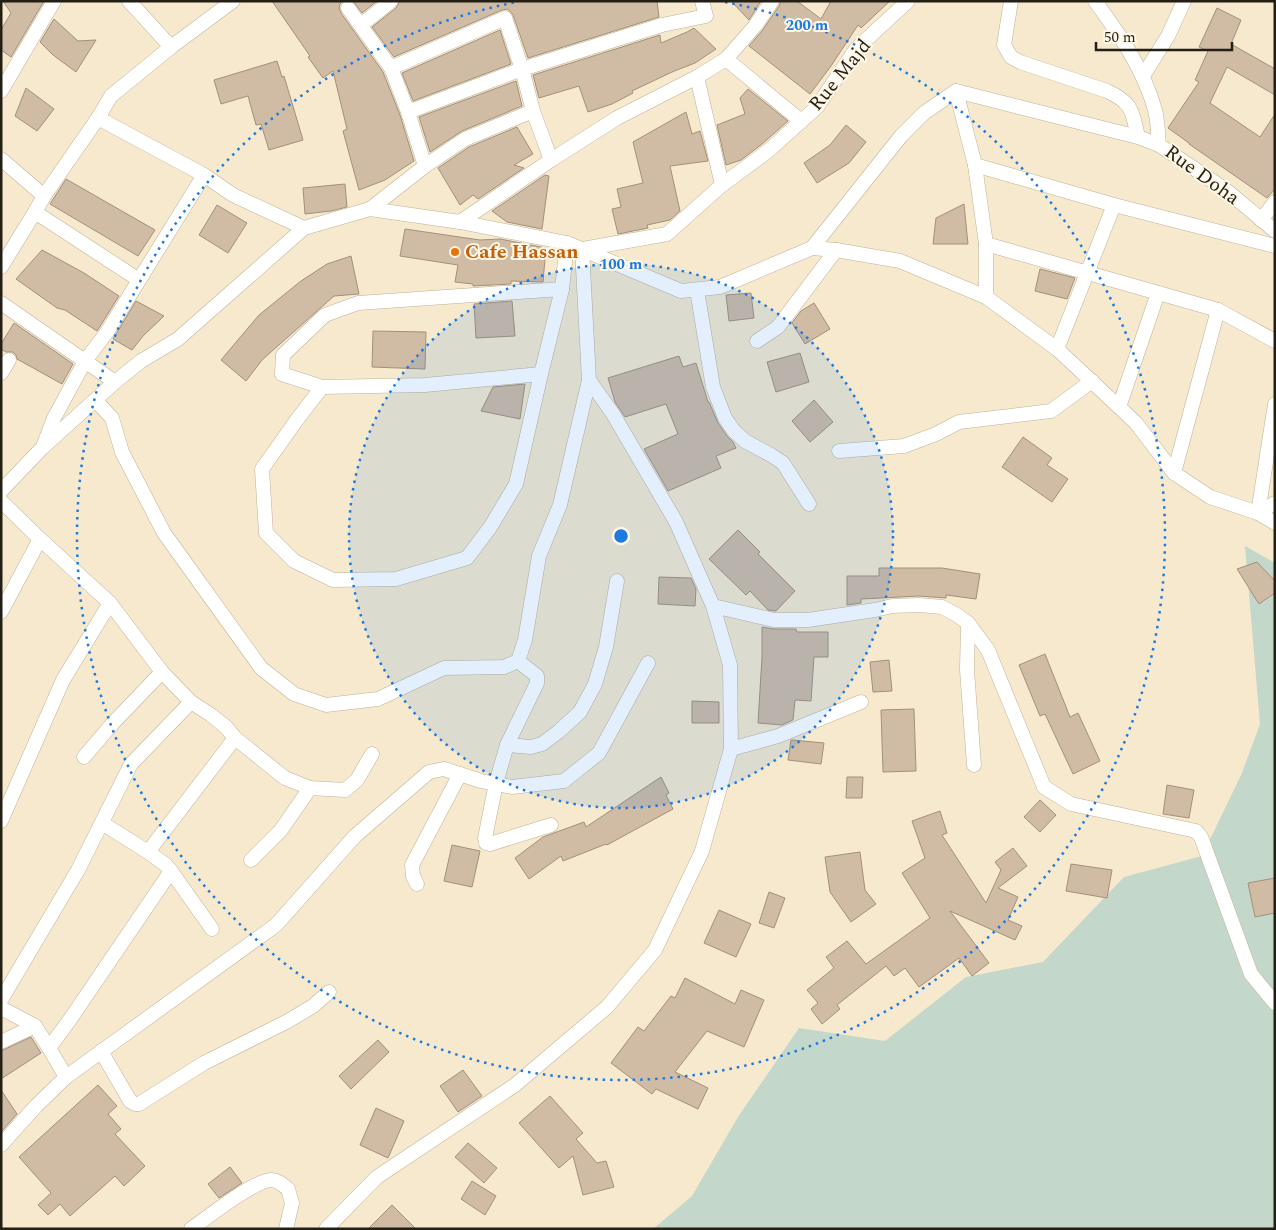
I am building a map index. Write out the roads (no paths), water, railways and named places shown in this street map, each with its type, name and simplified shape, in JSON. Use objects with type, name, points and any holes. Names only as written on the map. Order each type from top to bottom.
[{"type":"street","points":[[1,91],[54,1]]},
{"type":"street","points":[[129,1],[171,47]]},
{"type":"street","points":[[1,267],[44,196],[111,96],[171,47],[233,1]]},
{"type":"street","points":[[361,25],[391,1]]},
{"type":"street","points":[[408,112],[522,69],[662,26],[706,16],[702,1]]},
{"type":"street","points":[[460,222],[550,160],[617,118],[697,77],[726,59],[755,26],[772,1]]},
{"type":"street","name":"Rue Majd","points":[[582,249],[667,234],[722,185],[768,151],[817,107],[856,49],[908,1]]},
{"type":"street","points":[[1011,1],[1004,45],[1010,57],[1118,96],[1132,109],[1138,137]]},
{"type":"street","name":"Rue Doha","points":[[1095,1],[1118,32],[1143,76],[1155,112],[1160,145],[1226,190],[1275,231]]},
{"type":"street","points":[[1143,76],[1168,36],[1184,1]]},
{"type":"street","points":[[348,8],[391,68],[408,112],[425,166]]},
{"type":"street","points":[[391,68],[505,18],[550,160]]},
{"type":"street","points":[[726,59],[801,121]]},
{"type":"street","points":[[697,77],[722,185]]},
{"type":"street","points":[[956,91],[975,165],[986,244],[986,297]]},
{"type":"street","points":[[812,248],[901,136],[924,113],[956,91],[1138,137],[1160,145]]},
{"type":"street","points":[[1,491],[42,448],[115,382],[141,361],[178,339],[304,228],[370,209],[425,166],[466,139],[533,111]]},
{"type":"street","points":[[98,118],[204,175],[233,195],[304,228]]},
{"type":"street","points":[[1,159],[44,196]]},
{"type":"street","points":[[975,165],[1114,205],[1275,246]]},
{"type":"street","points":[[42,448],[54,418],[85,361],[107,332],[204,175]]},
{"type":"street","points":[[1261,220],[1275,202]]},
{"type":"street","points":[[1057,349],[1114,205]]},
{"type":"street","points":[[370,209],[460,222],[567,243],[681,291],[720,287],[812,248],[836,250],[900,261],[986,297],[1057,349],[1092,381],[1136,423],[1174,473],[1210,497],[1258,513],[1275,523]]},
{"type":"street","points":[[35,212],[139,280]]},
{"type":"street","points":[[322,387],[262,469],[266,532],[294,561],[333,580],[396,579],[467,558],[491,526],[516,484],[562,289],[567,243]]},
{"type":"street","points":[[986,244],[1218,310],[1275,341]]},
{"type":"street","points":[[95,400],[112,418],[122,452],[164,533],[261,668],[294,694],[326,705],[378,699],[444,668],[504,667],[518,661],[525,640],[539,556],[560,505],[589,380],[582,249]]},
{"type":"street","points":[[757,341],[778,327],[836,250]]},
{"type":"street","points":[[541,374],[425,385],[322,387],[282,374],[283,355],[325,315],[358,303],[562,289]]},
{"type":"street","points":[[697,290],[713,387],[725,418],[744,441],[783,463],[809,504]]},
{"type":"street","points":[[1119,407],[1158,292]]},
{"type":"street","points":[[1,303],[115,382]]},
{"type":"street","points":[[1174,473],[1218,310]]},
{"type":"street","points":[[1,373],[9,360]]},
{"type":"street","points":[[326,1229],[377,1177],[515,1085],[608,1007],[655,950],[702,851],[731,749],[730,665],[713,606],[676,522],[613,414],[589,380]]},
{"type":"street","points":[[839,451],[904,446],[936,434],[959,422],[1051,411],[1092,381]]},
{"type":"street","points":[[1258,513],[1275,404]]},
{"type":"street","points":[[1,501],[110,604],[162,672],[192,702],[226,727],[235,738],[285,778],[310,788],[345,790],[357,780],[372,754]]},
{"type":"street","points":[[1258,513],[1275,503]]},
{"type":"street","points":[[1,612],[40,539]]},
{"type":"street","points":[[507,745],[531,747],[542,744],[580,712],[595,684],[606,647],[617,581]]},
{"type":"street","points":[[1,821],[7,793],[62,680],[110,604]]},
{"type":"street","points":[[713,606],[774,620],[808,620],[892,606],[919,605],[942,607],[957,615],[968,623],[988,650],[1044,787],[1071,804],[1196,831],[1201,837],[1251,974],[1275,1003]]},
{"type":"street","points":[[968,623],[967,670],[974,765]]},
{"type":"street","points":[[518,661],[537,676],[537,683],[507,745],[496,784],[485,838],[486,843],[490,844],[551,825]]},
{"type":"street","points":[[1,1144],[66,1077],[276,925],[355,836],[430,772],[444,769],[512,787],[564,780],[599,752],[648,663]]},
{"type":"street","points":[[84,757],[113,723],[162,672]]},
{"type":"street","points":[[3,992],[78,870],[131,764],[192,702]]},
{"type":"street","points":[[731,749],[778,736],[861,702]]},
{"type":"street","points":[[148,852],[235,738]]},
{"type":"street","points":[[417,884],[413,876],[412,865],[460,774]]},
{"type":"street","points":[[250,860],[281,830],[310,788]]},
{"type":"street","points":[[102,823],[166,865],[212,929]]},
{"type":"street","points":[[49,1048],[72,1018],[171,871]]},
{"type":"street","points":[[101,1051],[130,1100],[135,1104],[139,1104],[204,1063],[314,1006],[328,992]]},
{"type":"street","points":[[1,1008],[34,1026],[66,1077]]},
{"type":"street","points":[[1,1042],[34,1026]]},
{"type":"street","points":[[192,1229],[254,1186],[271,1180],[278,1182],[288,1189],[292,1203],[286,1229]]},
{"type":"place","name":"Cafe Hassan","points":[[455,252]]}]
